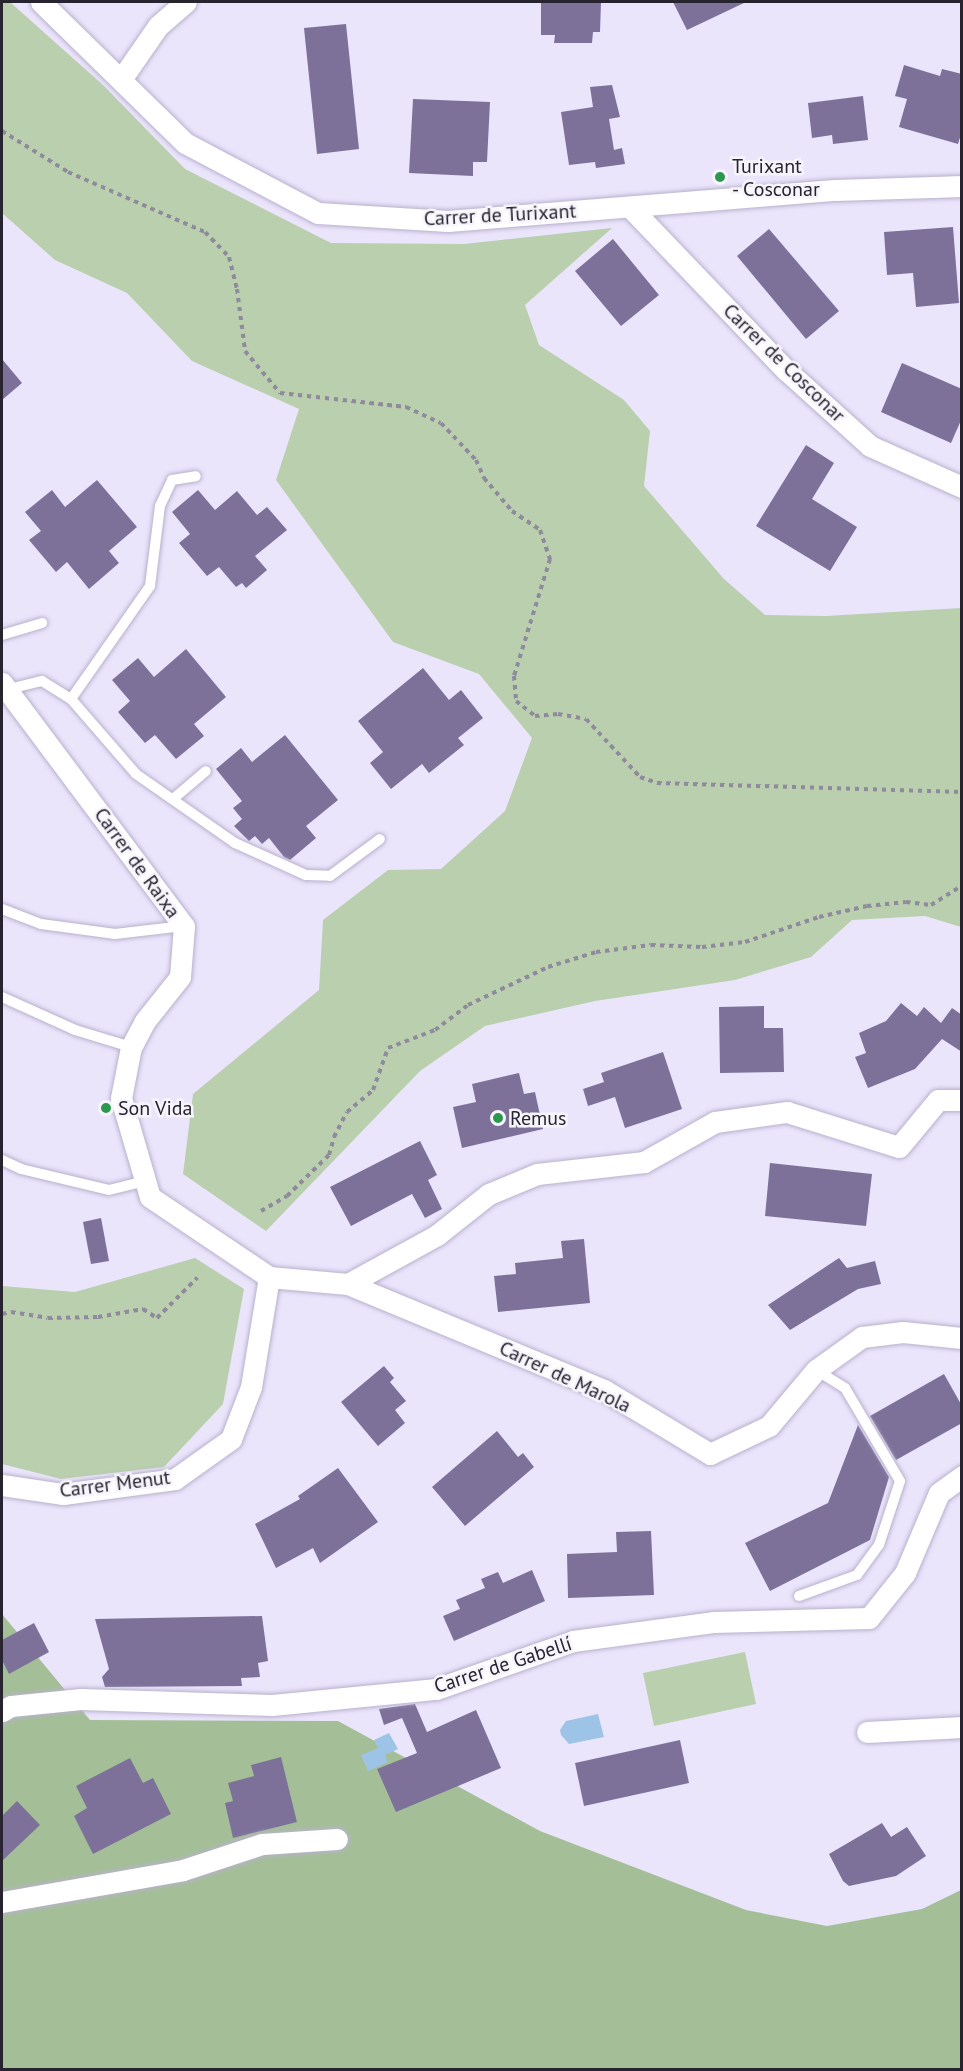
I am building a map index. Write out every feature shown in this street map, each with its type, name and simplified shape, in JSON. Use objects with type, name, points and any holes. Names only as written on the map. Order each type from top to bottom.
[{"type":"street","name":"Carrer de Turixant","points":[[41,2],[122,78],[185,143],[318,213],[448,221],[835,190],[962,186]]},
{"type":"street","points":[[122,78],[158,26],[186,2]]},
{"type":"street","name":"Carrer de Cosconar","points":[[630,207],[786,370],[870,446],[962,487]]},
{"type":"street","name":"Carrer de Raixa","points":[[5,686],[184,926],[180,977],[145,1021],[131,1047],[121,1098],[150,1197],[269,1277]]},
{"type":"street","points":[[348,1284],[437,1235],[489,1194],[537,1174],[644,1162],[715,1122],[787,1112],[899,1147],[938,1101],[962,1100]]},
{"type":"street","name":"Carrer de Marola","points":[[269,1277],[348,1284],[604,1390],[710,1454],[769,1426],[816,1370],[862,1337],[903,1332],[962,1338]]},
{"type":"street","name":"Carrer Menut","points":[[2,1485],[63,1494],[175,1479],[231,1439],[250,1387],[269,1277]]},
{"type":"street","name":"Carrer de Gabellí","points":[[2,1710],[11,1706],[81,1700],[272,1705],[436,1689],[573,1641],[713,1622],[869,1618],[905,1573],[939,1493],[962,1476]]},
{"type":"street","points":[[867,1732],[962,1727]]},
{"type":"street","points":[[2,1902],[183,1870],[262,1844],[337,1839]]},
{"type":"lane","points":[[71,699],[150,586],[159,506],[172,480],[196,477]]},
{"type":"lane","points":[[2,635],[42,623]]},
{"type":"lane","points":[[5,686],[42,681],[71,699],[136,774],[235,843],[306,875],[330,876],[381,839]]},
{"type":"lane","points":[[173,799],[206,771]]},
{"type":"lane","points":[[2,909],[41,924],[115,934],[184,926]]},
{"type":"lane","points":[[2,997],[75,1030],[131,1047]]},
{"type":"lane","points":[[2,1160],[21,1169],[109,1190],[145,1181]]},
{"type":"lane","points":[[799,1596],[857,1575],[879,1545],[900,1481],[845,1388],[816,1370]]},
{"type":"path","points":[[2,131],[68,172],[205,232],[229,257],[237,288],[245,351],[280,393],[406,407],[441,423],[476,460],[484,478],[512,511],[540,530],[550,559],[514,676],[516,701],[536,716],[558,714],[586,719],[640,777],[657,783],[962,792]]},
{"type":"path","points":[[261,1211],[286,1196],[329,1155],[334,1137],[347,1112],[373,1090],[388,1048],[435,1030],[468,1005],[548,967],[596,952],[651,945],[702,946],[745,942],[819,917],[867,906],[906,902],[931,905],[962,886]]},
{"type":"path","points":[[2,1314],[12,1312],[48,1318],[98,1317],[143,1309],[157,1318],[197,1278]]},
{"type":"green space","points":[[2,2],[10,2],[103,85],[185,169],[331,243],[464,244],[612,228],[525,305],[539,345],[624,400],[650,431],[644,486],[724,579],[765,615],[826,616],[961,608],[961,927],[925,916],[852,920],[811,957],[735,980],[595,1001],[485,1026],[420,1071],[266,1231],[183,1174],[193,1094],[319,990],[323,920],[388,870],[441,869],[505,811],[532,738],[479,674],[393,642],[276,480],[299,409],[192,361],[127,293],[55,260],[2,213]]},
{"type":"green space","points":[[195,1258],[244,1289],[223,1404],[164,1467],[61,1479],[2,1464],[2,1286],[75,1292]]},
{"type":"green space","points":[[2,1614],[90,1720],[338,1721],[540,1831],[746,1910],[827,1926],[922,1909],[961,1890],[961,2069],[2,2069]]},
{"type":"green space","points":[[745,1652],[756,1704],[654,1726],[643,1673]]},
{"type":"water","points":[[598,1714],[604,1737],[569,1744],[561,1735],[560,1730],[566,1721]]},
{"type":"water","points":[[389,1733],[398,1749],[385,1755],[388,1762],[368,1771],[361,1755],[378,1748],[374,1740]]},
{"type":"building","points":[[541,2],[601,2],[600,32],[593,32],[592,43],[554,43],[555,35],[541,35]]},
{"type":"building","points":[[673,2],[746,2],[687,30]]},
{"type":"building","points":[[346,24],[359,149],[317,154],[304,28]]},
{"type":"building","points":[[904,65],[940,76],[942,69],[962,74],[962,131],[958,144],[899,127],[907,99],[895,96]]},
{"type":"building","points":[[612,85],[620,117],[609,119],[614,150],[622,148],[625,164],[596,168],[595,162],[569,165],[561,112],[593,107],[590,87]]},
{"type":"building","points":[[863,96],[868,140],[833,144],[832,135],[812,138],[808,103]]},
{"type":"building","points":[[413,99],[490,102],[487,162],[473,162],[473,176],[409,173]]},
{"type":"building","points":[[953,227],[959,303],[916,307],[913,273],[887,275],[884,232]]},
{"type":"building","points":[[769,229],[839,311],[806,339],[737,256]]},
{"type":"building","points":[[613,239],[659,295],[621,326],[575,271]]},
{"type":"building","points":[[2,359],[22,383],[2,400]]},
{"type":"building","points":[[902,363],[962,389],[962,418],[951,443],[881,412]]},
{"type":"building","points":[[806,445],[834,463],[812,499],[857,527],[830,571],[756,526]]},
{"type":"building","points":[[97,480],[137,527],[109,551],[119,563],[89,589],[67,562],[56,572],[29,540],[41,531],[25,512],[52,490],[65,507]]},
{"type":"building","points":[[198,490],[215,510],[237,491],[257,515],[267,507],[287,530],[255,556],[267,570],[246,588],[242,583],[236,587],[219,567],[207,576],[179,543],[190,534],[172,512]]},
{"type":"building","points":[[186,649],[226,697],[194,724],[204,736],[176,759],[155,735],[145,743],[118,712],[130,701],[112,680],[138,658],[154,677]]},
{"type":"building","points":[[423,668],[449,700],[461,690],[483,718],[458,738],[464,745],[429,773],[422,764],[391,789],[370,763],[383,752],[358,721]]},
{"type":"building","points":[[285,735],[338,800],[306,826],[316,838],[290,860],[284,857],[269,838],[262,844],[255,836],[249,841],[234,826],[242,819],[233,808],[242,801],[216,769],[241,748],[252,762]]},
{"type":"building","points":[[901,1003],[917,1016],[924,1007],[941,1023],[952,1008],[962,1015],[962,1052],[942,1039],[915,1069],[868,1088],[855,1057],[866,1053],[859,1033],[886,1021]]},
{"type":"building","points":[[764,1006],[764,1028],[783,1028],[784,1072],[720,1073],[719,1007]]},
{"type":"building","points":[[663,1052],[682,1109],[625,1128],[615,1097],[588,1106],[583,1089],[604,1082],[601,1073]]},
{"type":"building","name":"Remus","points":[[519,1073],[524,1094],[535,1092],[543,1129],[462,1148],[453,1107],[476,1102],[472,1084]]},
{"type":"building","points":[[420,1141],[437,1175],[428,1180],[442,1209],[425,1218],[412,1194],[351,1226],[330,1187]]},
{"type":"building","points":[[770,1163],[872,1174],[866,1226],[765,1216]]},
{"type":"building","points":[[101,1218],[109,1261],[91,1264],[83,1222]]},
{"type":"building","points":[[584,1239],[590,1303],[498,1312],[494,1276],[516,1274],[515,1263],[563,1258],[561,1241]]},
{"type":"building","points":[[839,1258],[847,1268],[875,1261],[881,1284],[858,1289],[790,1330],[768,1305]]},
{"type":"building","points":[[384,1366],[394,1378],[390,1382],[406,1401],[395,1410],[405,1423],[378,1446],[341,1402]]},
{"type":"building","points":[[944,1374],[962,1406],[962,1423],[896,1460],[870,1416]]},
{"type":"building","points":[[858,1425],[889,1477],[870,1540],[770,1591],[745,1543],[828,1503]]},
{"type":"building","points":[[497,1431],[518,1457],[523,1453],[534,1467],[465,1526],[432,1487]]},
{"type":"building","points":[[338,1468],[378,1522],[320,1563],[313,1548],[276,1568],[255,1524],[300,1499],[298,1496]]},
{"type":"building","points":[[651,1531],[654,1595],[568,1598],[567,1554],[617,1552],[616,1532]]},
{"type":"building","points":[[532,1570],[545,1601],[454,1641],[443,1616],[460,1609],[456,1600],[485,1588],[481,1579],[498,1572],[503,1583]]},
{"type":"building","points":[[262,1616],[268,1661],[258,1663],[260,1677],[241,1678],[242,1686],[105,1687],[102,1677],[109,1669],[95,1619]]},
{"type":"building","points":[[34,1623],[49,1652],[9,1674],[2,1660],[2,1640]]},
{"type":"building","points":[[415,1704],[427,1732],[476,1710],[501,1768],[396,1812],[377,1769],[417,1753],[402,1718],[384,1725],[379,1709]]},
{"type":"building","points":[[680,1740],[689,1783],[584,1806],[575,1763]]},
{"type":"building","points":[[281,1757],[297,1822],[233,1838],[225,1803],[233,1801],[228,1783],[254,1776],[251,1765]]},
{"type":"building","points":[[130,1758],[143,1783],[153,1778],[171,1814],[93,1854],[74,1816],[87,1808],[76,1786]]},
{"type":"building","points":[[17,1801],[40,1825],[2,1861],[2,1816]]},
{"type":"building","points":[[882,1823],[891,1837],[907,1827],[926,1856],[896,1876],[849,1886],[843,1881],[829,1854]]},
{"type":"place","name":"Turixant - Cosconar","points":[[720,177]]},
{"type":"place","name":"Son Vida","points":[[106,1108]]},
{"type":"place","name":"Remus","points":[[498,1118]]}]
